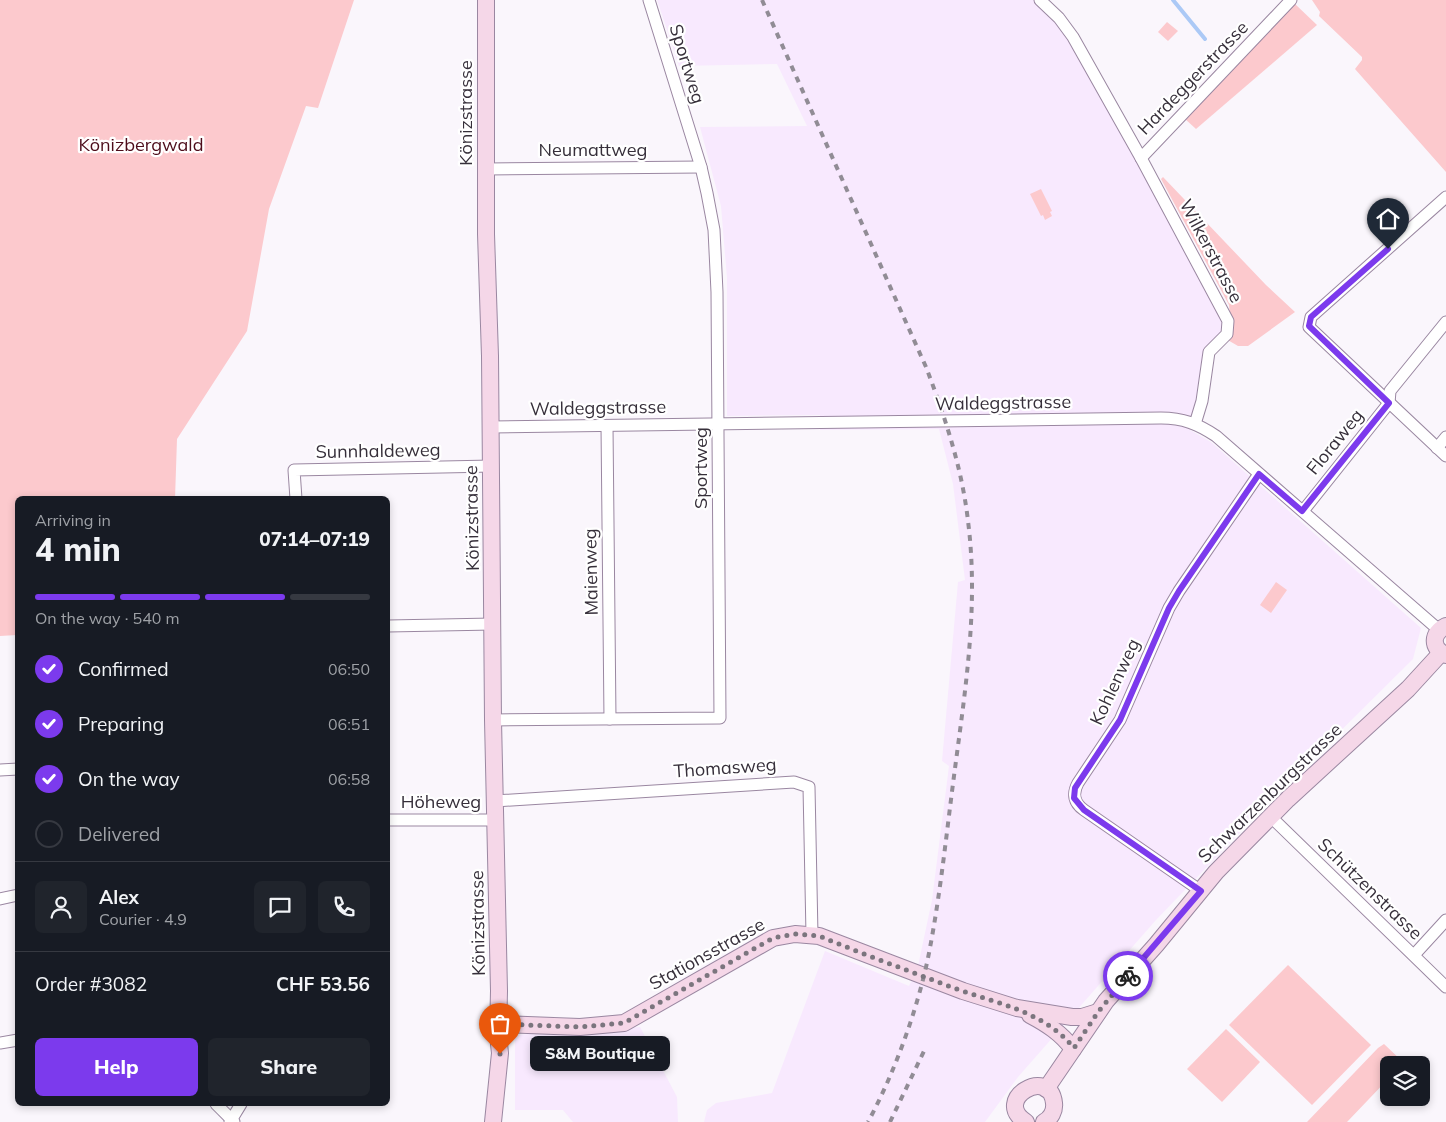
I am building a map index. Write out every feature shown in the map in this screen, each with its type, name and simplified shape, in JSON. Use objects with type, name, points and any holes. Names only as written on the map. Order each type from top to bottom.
[{"type":"main road","name":"Könizstrasse","points":[[486,0],[486,169],[492,466],[493,720],[500,1054],[494,1122]]},
{"type":"main road","points":[[1443,628],[1436,633],[1434,642],[1438,650],[1444,654]]},
{"type":"main road","name":"Schwarzenburgstrasse","points":[[1046,1089],[1098,1012],[1216,872],[1270,816],[1444,654]]},
{"type":"main road","name":"Stationsstrasse","points":[[498,1029],[580,1027],[624,1023],[773,938],[795,934],[812,935],[963,991],[1017,1008],[1072,1017],[1082,1017],[1098,1012]]},
{"type":"main road","name":"Stationsstrasse","points":[[1017,1008],[1052,1027],[1074,1048]]},
{"type":"main road","name":"Könizstrasse","points":[[482,1122],[492,1053],[498,1029]]},
{"type":"main road","points":[[1023,1121],[1016,1109],[1016,1102],[1022,1091],[1034,1086],[1046,1089],[1050,1093],[1054,1105],[1050,1120]]},
{"type":"street","name":"Sportweg","points":[[493,720],[720,718],[719,424],[714,230],[701,167],[649,0]]},
{"type":"street","name":"Wilkerstrasse","points":[[1040,0],[1073,37],[1141,158],[1228,321],[1228,333],[1209,352],[1202,401],[1195,424]]},
{"type":"street","name":"Hardeggerstrasse","points":[[1141,158],[1291,0]]},
{"type":"street","points":[[1108,99],[1115,87]]},
{"type":"street","name":"Neumattweg","points":[[486,169],[701,167]]},
{"type":"street","points":[[1446,197],[1311,317],[1309,322],[1309,326],[1442,452],[1446,437]]},
{"type":"street","name":"Floraweg","points":[[1302,511],[1389,403],[1390,391],[1446,322]]},
{"type":"street","name":"Waldeggstrasse","points":[[491,427],[1177,418],[1195,424],[1216,436],[1302,511],[1443,628]]},
{"type":"street","name":"Maienweg","points":[[607,426],[610,719]]},
{"type":"street","name":"Sunnhaldeweg","points":[[296,496],[294,470],[492,466]]},
{"type":"street","name":"Kohlenweg","points":[[1201,891],[1084,810],[1076,803],[1074,792],[1120,720],[1169,608],[1259,474]]},
{"type":"street","points":[[390,626],[493,624]]},
{"type":"street","points":[[0,770],[15,769]]},
{"type":"street","name":"Thomasweg","points":[[495,801],[794,782],[809,787],[812,935]]},
{"type":"street","name":"Schützenstrasse","points":[[1270,816],[1446,987]]},
{"type":"street","name":"Höheweg","points":[[390,820],[495,820]]},
{"type":"street","points":[[0,899],[15,896]]},
{"type":"street","points":[[1414,955],[1446,920]]},
{"type":"street","points":[[0,1042],[15,1040]]},
{"type":"street","points":[[218,1106],[232,1121],[241,1106]]},
{"type":"shaded area","points":[[657,0],[1034,0],[1056,20],[1069,39],[1224,321],[1222,334],[1198,400],[1190,430],[1211,442],[1421,628],[1413,659],[1279,792],[1156,920],[1018,1077],[985,1122],[704,1122],[707,1110],[716,1103],[772,1093],[825,951],[909,986],[918,966],[932,900],[949,766],[942,761],[958,582],[965,580],[953,484],[939,429],[820,430],[820,415],[727,416],[727,278],[721,206],[700,127],[807,126],[777,64],[679,66]]},
{"type":"shaded area","points":[[640,1027],[677,1097],[678,1122],[573,1122],[563,1110],[515,1110],[515,1035]]},
{"type":"green space","name":"Könizbergwald","points":[[0,0],[354,0],[318,108],[306,106],[269,209],[247,331],[177,439],[175,496],[15,496],[15,635],[0,636]]},
{"type":"green space","points":[[1312,0],[1446,0],[1446,172],[1355,69],[1362,60],[1362,57],[1319,16],[1320,12]]},
{"type":"green space","points":[[1294,3],[1317,25],[1196,129],[1184,118]]},
{"type":"green space","points":[[1167,22],[1178,31],[1168,41],[1158,32]]},
{"type":"green space","points":[[1163,177],[1266,285],[1295,312],[1248,346],[1238,346],[1226,339],[1231,329],[1229,305],[1161,179]]},
{"type":"green space","points":[[1041,189],[1052,211],[1050,212],[1052,216],[1045,220],[1030,194]]},
{"type":"green space","points":[[1276,582],[1287,590],[1271,613],[1260,605]]},
{"type":"green space","points":[[1288,965],[1371,1045],[1312,1105],[1229,1025]]},
{"type":"green space","points":[[1226,1029],[1260,1062],[1222,1102],[1187,1069]]},
{"type":"green space","points":[[1384,1044],[1397,1056],[1380,1056],[1380,1087],[1347,1122],[1307,1122]]},
{"type":"waterway","points":[[1173,0],[1205,39]]},
{"type":"railway","points":[[762,0],[926,367],[952,443],[962,482],[968,521],[972,585],[969,649],[936,913],[928,958],[911,1021],[896,1063],[868,1122]]},
{"type":"railway","points":[[890,1122],[925,1049]]},
{"type":"way so far","points":[[500,1054],[498,1024],[580,1027],[624,1023],[773,938],[795,934],[819,936],[963,991],[1017,1008],[1052,1027],[1074,1048],[1098,1012],[1128,976]]},
{"type":"place","name":"S&M Boutique","points":[[500,1054]]},
{"type":"route","points":[[1128,976],[1201,891],[1079,806],[1074,798],[1075,788],[1120,720],[1169,608],[1259,474],[1302,511],[1389,403],[1309,326],[1311,317],[1388,249]]}]
